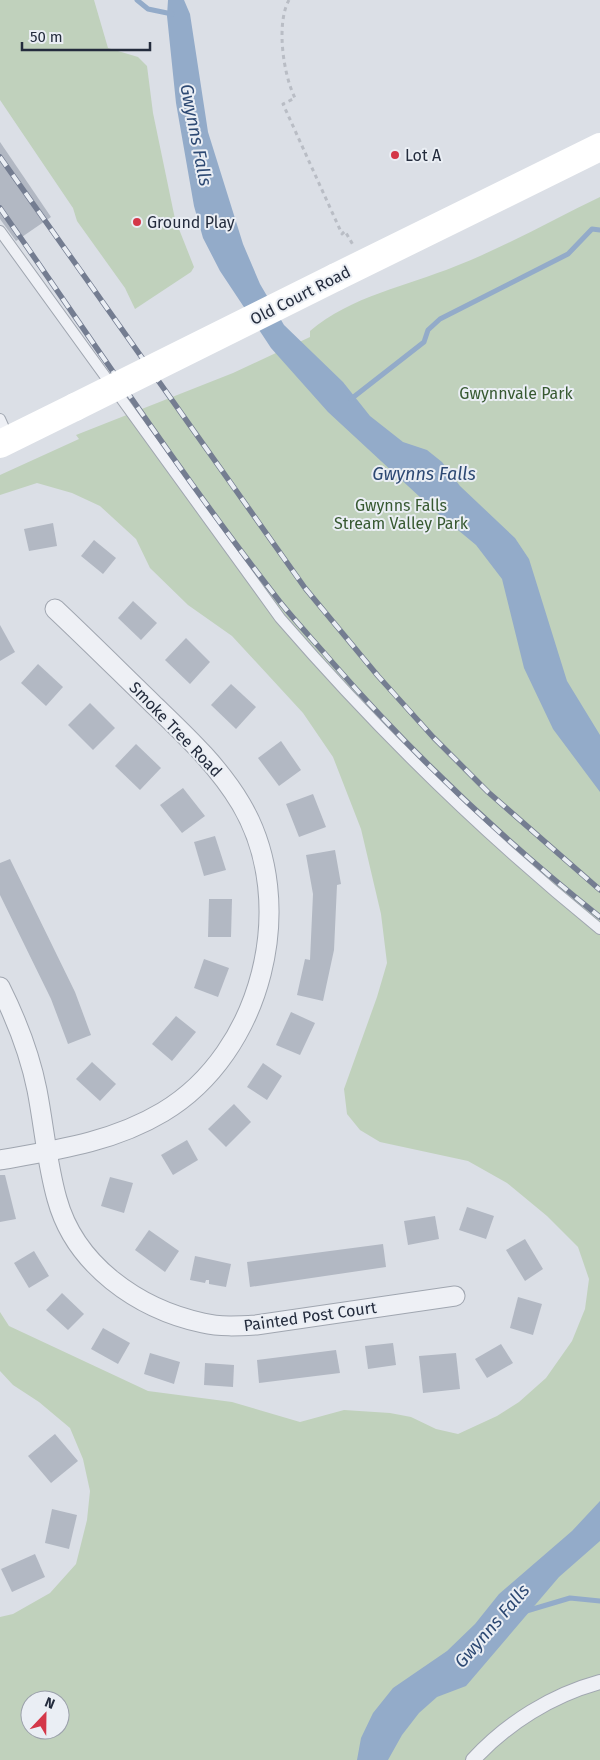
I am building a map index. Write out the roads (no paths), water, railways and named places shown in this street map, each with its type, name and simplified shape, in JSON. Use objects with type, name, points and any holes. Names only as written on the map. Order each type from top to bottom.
[{"type":"main road","name":"Old Court Road","points":[[3,434],[75,407],[600,147]]},
{"type":"street","name":"Smoke Tree Road","points":[[0,1160],[48,1152],[110,1138],[136,1127],[164,1111],[183,1097],[213,1068],[239,1029],[260,979],[268,946],[267,878],[258,843],[242,805],[218,771],[193,743],[56,609]]},
{"type":"street","name":"Painted Post Court","points":[[0,986],[25,1048],[37,1088],[57,1199],[67,1226],[81,1247],[99,1268],[122,1290],[176,1316],[205,1324],[256,1325],[455,1296]]},
{"type":"street","points":[[473,1760],[507,1728],[541,1707],[575,1689],[600,1682]]},
{"type":"lane","points":[[0,231],[280,618],[329,675],[436,785],[600,929]]},
{"type":"water","name":"Gwynns Falls","points":[[168,0],[184,0],[190,14],[208,132],[243,244],[260,284],[284,325],[343,382],[370,416],[403,442],[427,450],[442,462],[460,486],[515,538],[529,559],[567,681],[600,735],[600,792],[553,729],[524,668],[502,579],[476,545],[435,511],[328,412],[271,348],[220,271],[203,238],[194,206],[176,103],[167,16]]},
{"type":"water","name":"Gwynns Falls","points":[[600,1501],[600,1541],[559,1577],[466,1686],[437,1697],[419,1713],[402,1735],[388,1760],[357,1760],[361,1738],[373,1713],[393,1688],[447,1651],[475,1624],[499,1594],[572,1531]]},
{"type":"waterway","points":[[137,0],[148,9],[172,14]]},
{"type":"waterway","points":[[351,399],[424,342],[428,330],[440,319],[568,254],[592,229],[600,230]]},
{"type":"waterway","points":[[523,1612],[570,1598],[600,1601]]},
{"type":"railway","points":[[0,157],[305,588],[378,676],[433,737],[488,792],[600,890]]},
{"type":"railway","points":[[0,208],[172,456],[286,610],[363,697],[427,764],[494,827],[600,917]]},
{"type":"place","name":"Lot A","points":[[395,155]]},
{"type":"place","name":"Ground Play","points":[[137,222]]},
{"type":"park label","name":"Gwynnvale Park","points":[[516,393]]},
{"type":"park label","name":"Gwynns Falls Stream Valley Park","points":[[401,514]]}]
